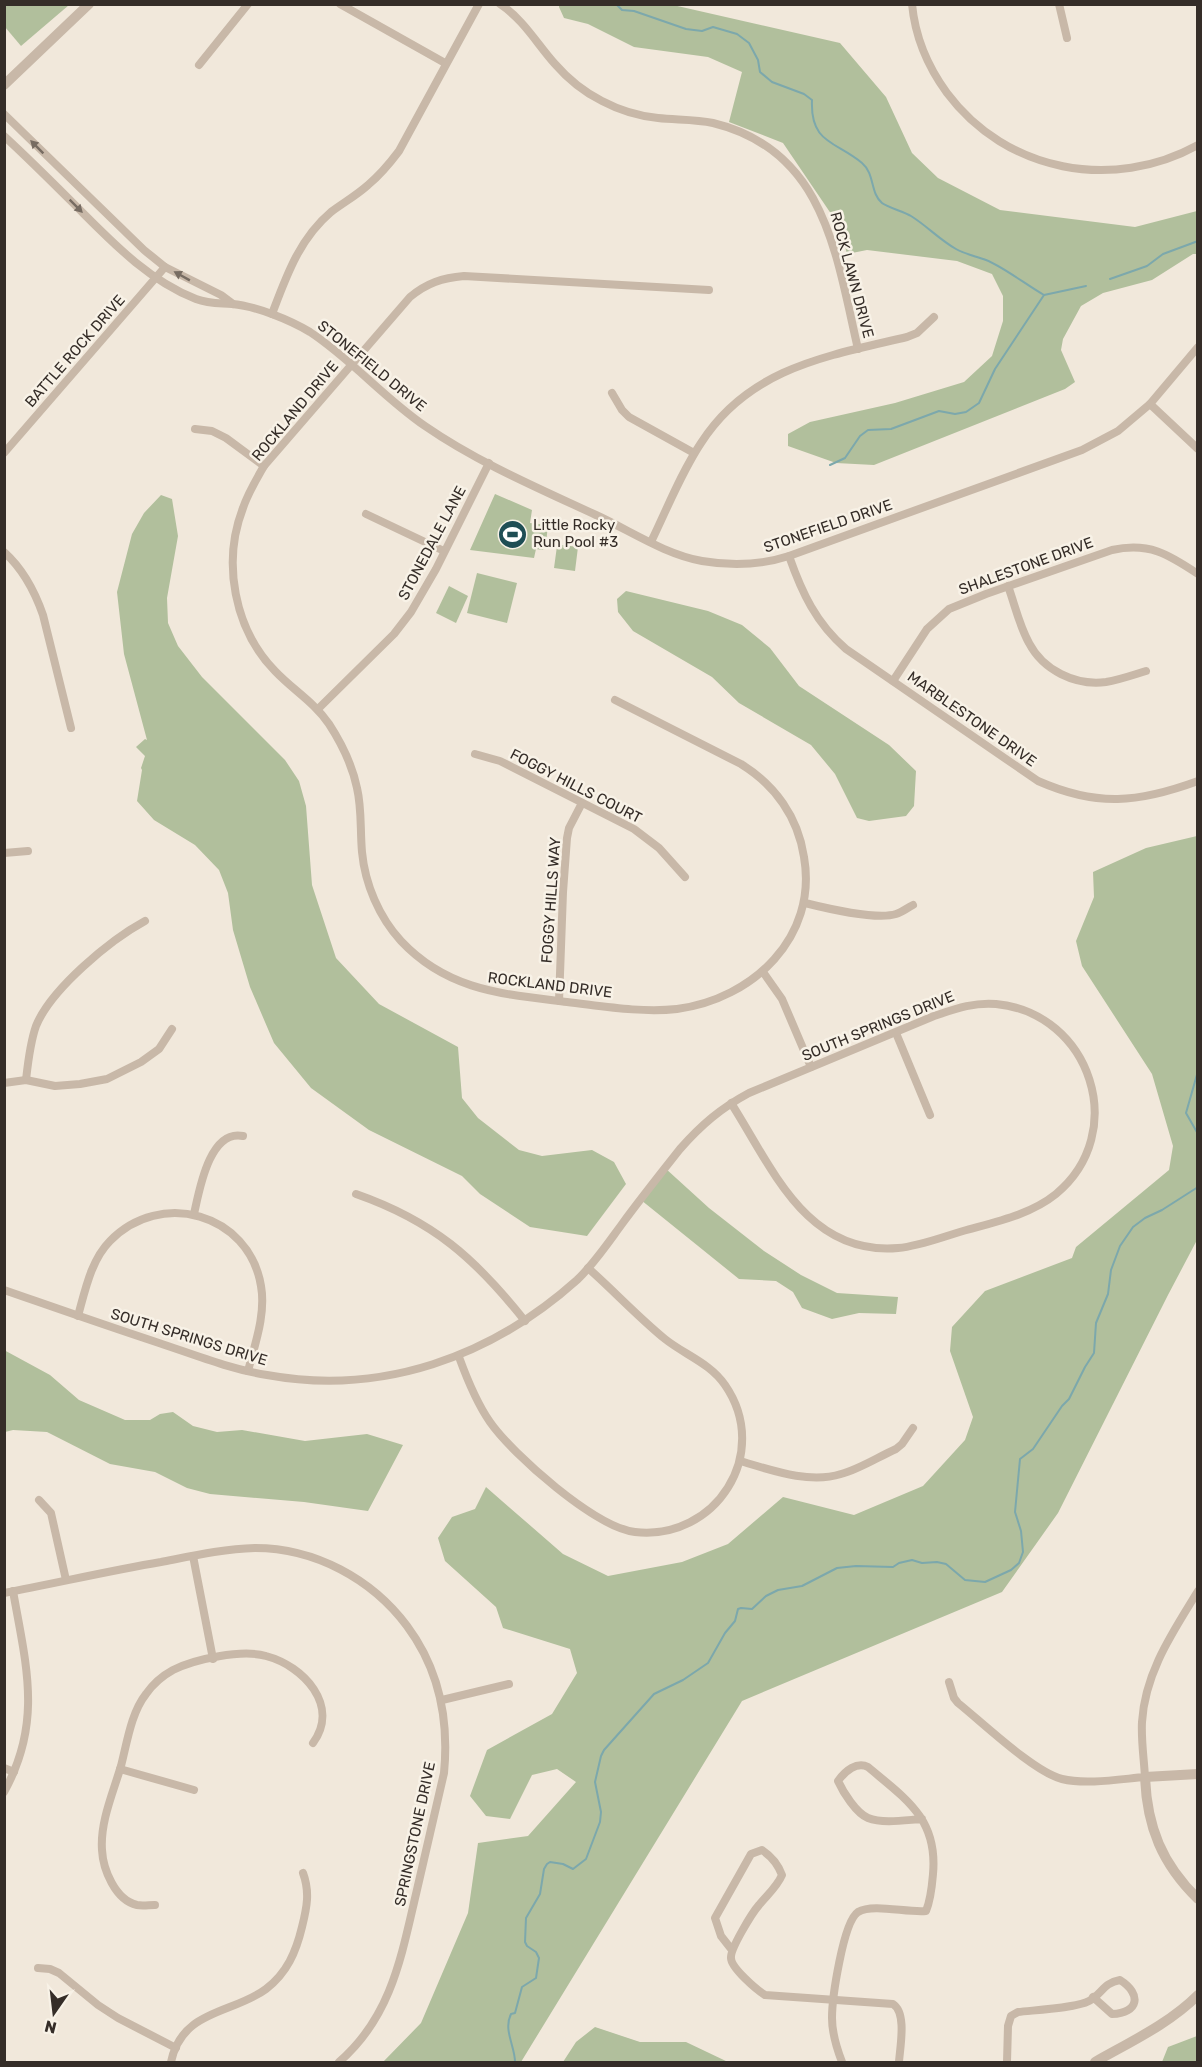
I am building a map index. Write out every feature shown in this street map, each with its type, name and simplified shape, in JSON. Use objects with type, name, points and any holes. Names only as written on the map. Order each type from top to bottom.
[{"type":"street","points":[[4,85],[89,4]]},
{"type":"street","points":[[199,65],[248,4]]},
{"type":"street","points":[[340,4],[445,63]]},
{"type":"street","points":[[272,314],[290,267],[303,245],[331,213],[369,185],[399,151],[479,4]]},
{"type":"street","name":"ROCK LAWN DRIVE","points":[[500,4],[528,29],[565,74],[591,95],[615,107],[638,114],[696,120],[734,130],[767,147],[789,165],[815,199],[827,226],[858,349]]},
{"type":"street","points":[[912,4],[916,28],[926,56],[940,83],[967,116],[986,133],[1023,154],[1071,169],[1118,171],[1159,163],[1197,145]]},
{"type":"street","points":[[1059,4],[1067,38]]},
{"type":"street","name":"STONEFIELD DRIVE","points":[[4,114],[127,235],[165,267],[221,295],[233,304]]},
{"type":"street","name":"STONEFIELD DRIVE","points":[[4,136],[118,248],[156,278],[197,300],[218,305],[233,304],[272,314],[310,332],[424,426],[489,463],[651,542],[684,556],[719,563],[754,563],[789,556],[1082,450],[1118,430],[1150,404],[1197,347]]},
{"type":"street","name":"BATTLE ROCK DRIVE","points":[[4,453],[165,267]]},
{"type":"street","name":"ROCKLAND DRIVE","points":[[615,700],[741,764],[772,789],[790,813],[801,841],[807,872],[805,903],[788,942],[763,972],[749,982],[722,997],[679,1008],[646,1010],[559,1001],[493,992],[464,984],[428,965],[399,938],[380,910],[367,879],[362,851],[357,788],[351,766],[337,736],[318,709],[276,672],[260,652],[245,625],[236,594],[233,559],[237,524],[250,490],[264,466],[410,297],[426,285],[449,277],[474,276],[709,290]]},
{"type":"street","points":[[651,542],[694,453],[720,418],[736,402],[785,370],[907,337],[917,333],[934,317]]},
{"type":"street","points":[[612,393],[629,417],[694,453]]},
{"type":"street","points":[[1150,404],[1197,449]]},
{"type":"street","points":[[195,429],[215,431],[264,466]]},
{"type":"street","name":"STONEDALE LANE","points":[[318,709],[403,624],[419,601],[489,463]]},
{"type":"street","points":[[366,514],[444,551]]},
{"type":"street","name":"SHALESTONE DRIVE","points":[[892,681],[927,629],[941,615],[959,604],[1008,586],[1112,550],[1132,546],[1161,552],[1197,574]]},
{"type":"street","points":[[4,552],[19,568],[37,597],[71,728]]},
{"type":"street","name":"MARBLESTONE DRIVE","points":[[789,556],[805,598],[824,627],[846,649],[1023,772],[1053,788],[1068,793],[1093,798],[1125,800],[1156,795],[1197,781]]},
{"type":"street","points":[[1008,586],[1029,644],[1041,660],[1057,672],[1077,681],[1098,683],[1146,671]]},
{"type":"street","name":"FOGGY HILLS COURT","points":[[475,754],[500,761],[646,837],[669,858],[685,877]]},
{"type":"street","name":"FOGGY HILLS WAY","points":[[559,1001],[567,838],[569,828],[582,803]]},
{"type":"street","points":[[4,852],[28,851]]},
{"type":"street","points":[[805,903],[886,915],[896,914],[913,905]]},
{"type":"street","points":[[26,1080],[36,1027],[57,991],[123,933],[145,921]]},
{"type":"street","points":[[763,972],[782,999],[812,1067]]},
{"type":"street","name":"SOUTH SPRINGS DRIVE","points":[[4,1290],[248,1371],[296,1379],[352,1380],[407,1372],[459,1356],[525,1321],[578,1279],[681,1149],[708,1119],[731,1103],[812,1067],[964,1006],[1004,1005],[1024,1010],[1058,1030],[1084,1064],[1091,1083],[1094,1124],[1089,1146],[1080,1166],[1067,1183],[1040,1205],[1004,1219],[910,1246],[886,1249],[860,1245],[813,1223],[800,1210],[731,1103]]},
{"type":"street","points":[[4,1083],[26,1080],[55,1086],[80,1084],[106,1078],[141,1062],[159,1049],[172,1029]]},
{"type":"street","points":[[896,1033],[930,1115]]},
{"type":"street","points":[[194,1214],[202,1179],[212,1155],[227,1139],[238,1135],[243,1136]]},
{"type":"street","points":[[356,1194],[380,1202],[411,1217],[446,1239],[486,1274],[525,1321]]},
{"type":"street","points":[[78,1316],[96,1261],[109,1241],[121,1230],[136,1221],[159,1214],[181,1212],[194,1214],[214,1222],[232,1234],[244,1247],[257,1271],[262,1312],[248,1371]]},
{"type":"street","points":[[459,1356],[477,1402],[507,1444],[589,1512],[616,1527],[632,1532],[655,1533],[692,1522],[708,1511],[723,1496],[732,1482],[740,1461],[742,1437],[738,1411],[722,1381],[702,1362],[664,1338],[588,1268]]},
{"type":"street","points":[[740,1461],[806,1477],[834,1476],[853,1470],[896,1449],[913,1428]]},
{"type":"street","points":[[39,1500],[51,1514],[66,1580]]},
{"type":"street","name":"SPRINGSTONE DRIVE","points":[[4,1792],[15,1772],[25,1739],[30,1700],[27,1669],[9,1592],[193,1556],[235,1550],[270,1549],[313,1558],[348,1574],[380,1597],[411,1631],[428,1662],[442,1700],[446,1738],[444,1773],[398,1968],[386,2001],[375,2021],[361,2040],[339,2062]]},
{"type":"street","points":[[193,1556],[213,1659]]},
{"type":"street","points":[[1197,1591],[1165,1646],[1151,1678],[1142,1721],[1146,1803],[1154,1834],[1169,1864],[1197,1899]]},
{"type":"street","points":[[155,1905],[137,1905],[124,1898],[112,1882],[104,1863],[102,1847],[103,1830],[135,1713],[155,1683],[175,1669],[239,1654],[260,1654],[281,1661],[299,1673],[314,1691],[323,1710],[323,1725],[313,1743]]},
{"type":"street","points":[[949,1682],[958,1703],[1035,1766],[1050,1775],[1076,1781],[1197,1774]]},
{"type":"street","points":[[442,1700],[509,1684]]},
{"type":"street","points":[[843,2062],[837,2047],[832,2020],[839,1961],[851,1920],[857,1913],[868,1908],[926,1911],[930,1903],[933,1883],[934,1849],[930,1836],[922,1819],[914,1806],[863,1764],[857,1765],[838,1781],[859,1811],[868,1818],[922,1819]]},
{"type":"street","points":[[4,1768],[15,1772]]},
{"type":"street","points":[[120,1769],[194,1790]]},
{"type":"street","points":[[732,1950],[721,1936],[715,1918],[751,1854],[762,1850],[769,1854],[782,1875],[779,1882],[757,1907],[732,1950],[730,1959],[733,1964],[757,1990],[765,1995],[893,2004],[898,2007],[901,2015],[899,2062]]},
{"type":"street","points":[[171,2062],[184,2035],[202,2019],[216,2011],[256,1996],[285,1970],[298,1945],[308,1903],[308,1885],[303,1873]]},
{"type":"street","points":[[38,1968],[60,1972],[98,2005],[176,2048]]},
{"type":"street","points":[[1007,2062],[1008,2026],[1011,2016],[1018,2012],[1076,2005],[1089,2001],[1093,1997],[1111,1982],[1120,1980],[1134,1992],[1136,2000],[1123,2014],[1112,2014],[1093,1997]]},
{"type":"street","points":[[1095,2062],[1159,2025],[1197,1995]]},
{"type":"green space","points":[[4,5],[69,5],[21,46],[5,27]]},
{"type":"green space","points":[[559,5],[673,5],[840,43],[886,97],[912,153],[938,178],[1000,210],[1135,227],[1197,211],[1197,254],[1193,254],[1152,280],[1103,293],[1081,306],[1063,339],[1061,350],[1075,382],[1065,389],[874,465],[836,463],[788,446],[788,434],[810,422],[895,403],[964,382],[992,356],[1003,321],[1003,296],[992,274],[957,261],[867,250],[847,254],[840,227],[783,143],[729,122],[742,72],[708,57],[634,47],[588,24],[564,18]]},
{"type":"green space","name":"Little Rocky Run Pool #3","points":[[495,494],[532,510],[530,523],[548,525],[546,543],[578,547],[575,571],[554,568],[557,546],[544,545],[543,550],[536,549],[534,558],[470,550]]},
{"type":"green space","points":[[161,495],[172,499],[178,536],[167,598],[168,623],[178,646],[202,677],[285,760],[299,781],[306,806],[312,885],[336,958],[379,1004],[458,1047],[462,1098],[478,1118],[519,1150],[542,1156],[592,1150],[614,1162],[626,1184],[587,1236],[530,1227],[480,1194],[462,1176],[369,1130],[311,1088],[274,1043],[250,987],[233,930],[228,893],[219,870],[195,845],[154,820],[137,801],[141,768],[145,756],[136,747],[145,739],[147,740],[124,654],[117,592],[132,534],[144,513]]},
{"type":"green space","points":[[477,573],[517,583],[507,623],[467,613]]},
{"type":"green space","points":[[449,586],[468,596],[456,623],[436,613]]},
{"type":"green space","points":[[626,591],[708,611],[742,625],[770,648],[799,686],[889,745],[916,771],[914,806],[906,816],[869,821],[857,818],[835,774],[811,745],[739,703],[712,677],[633,631],[618,612],[617,599]]},
{"type":"green space","points":[[1197,836],[1197,1240],[1058,1513],[1002,1592],[742,1701],[521,2062],[383,2062],[421,2023],[468,1913],[478,1843],[528,1836],[576,1782],[557,1769],[532,1775],[510,1819],[486,1816],[470,1796],[487,1750],[552,1714],[577,1673],[570,1649],[503,1628],[496,1607],[445,1561],[438,1538],[452,1517],[475,1509],[486,1487],[563,1554],[608,1576],[682,1562],[728,1544],[783,1497],[854,1515],[923,1486],[965,1440],[973,1417],[950,1351],[952,1327],[985,1291],[1072,1258],[1076,1247],[1169,1170],[1173,1146],[1152,1074],[1082,966],[1076,941],[1094,897],[1093,872],[1146,848]]},
{"type":"green space","points":[[665,1168],[709,1208],[764,1251],[801,1275],[837,1293],[898,1297],[896,1314],[859,1313],[832,1319],[802,1308],[793,1292],[776,1281],[739,1279],[641,1200]]},
{"type":"green space","points":[[4,1350],[50,1375],[79,1400],[125,1420],[150,1420],[160,1414],[173,1412],[193,1426],[217,1432],[242,1430],[305,1441],[367,1434],[403,1445],[368,1511],[304,1502],[210,1494],[187,1488],[155,1472],[110,1464],[47,1432],[13,1430],[5,1432]]},
{"type":"green space","points":[[595,2027],[640,2042],[686,2042],[728,2062],[563,2062],[576,2042]]},
{"type":"green space","points":[[1197,2036],[1197,2062],[1162,2062],[1168,2047]]},
{"type":"waterway","points":[[616,4],[622,10],[634,11],[686,29],[702,31],[713,27],[737,34],[749,43],[758,60],[760,72],[772,82],[804,94],[812,100],[815,125],[820,133],[826,140],[866,167],[878,199],[882,203],[911,216],[956,249],[992,263],[1044,295]]},
{"type":"waterway","points":[[1110,279],[1147,266],[1163,254],[1198,241]]},
{"type":"waterway","points":[[830,465],[845,458],[860,436],[868,430],[891,429],[939,411],[955,414],[966,412],[979,403],[995,369],[1044,295],[1086,286]]},
{"type":"waterway","points":[[1198,1071],[1186,1113],[1198,1134]]},
{"type":"waterway","points":[[515,2062],[508,2026],[509,2020],[511,2014],[515,2013],[522,1987],[536,1978],[539,1958],[525,1942],[526,1918],[540,1894],[547,1864],[550,1862],[563,1864],[573,1869],[586,1859],[600,1822],[601,1812],[595,1782],[604,1750],[654,1694],[683,1680],[708,1663],[725,1633],[735,1621],[738,1609],[752,1609],[766,1596],[778,1590],[802,1586],[837,1568],[893,1567],[912,1560],[922,1563],[937,1562],[946,1564],[965,1580],[985,1582],[1011,1570],[1019,1563],[1023,1552],[1021,1531],[1015,1512],[1020,1459],[1033,1449],[1069,1399],[1094,1353],[1096,1323],[1108,1294],[1111,1270],[1120,1246],[1133,1227],[1198,1187]]},
{"type":"place","name":"Little Rocky Run Pool #3","points":[[512,534]]}]
